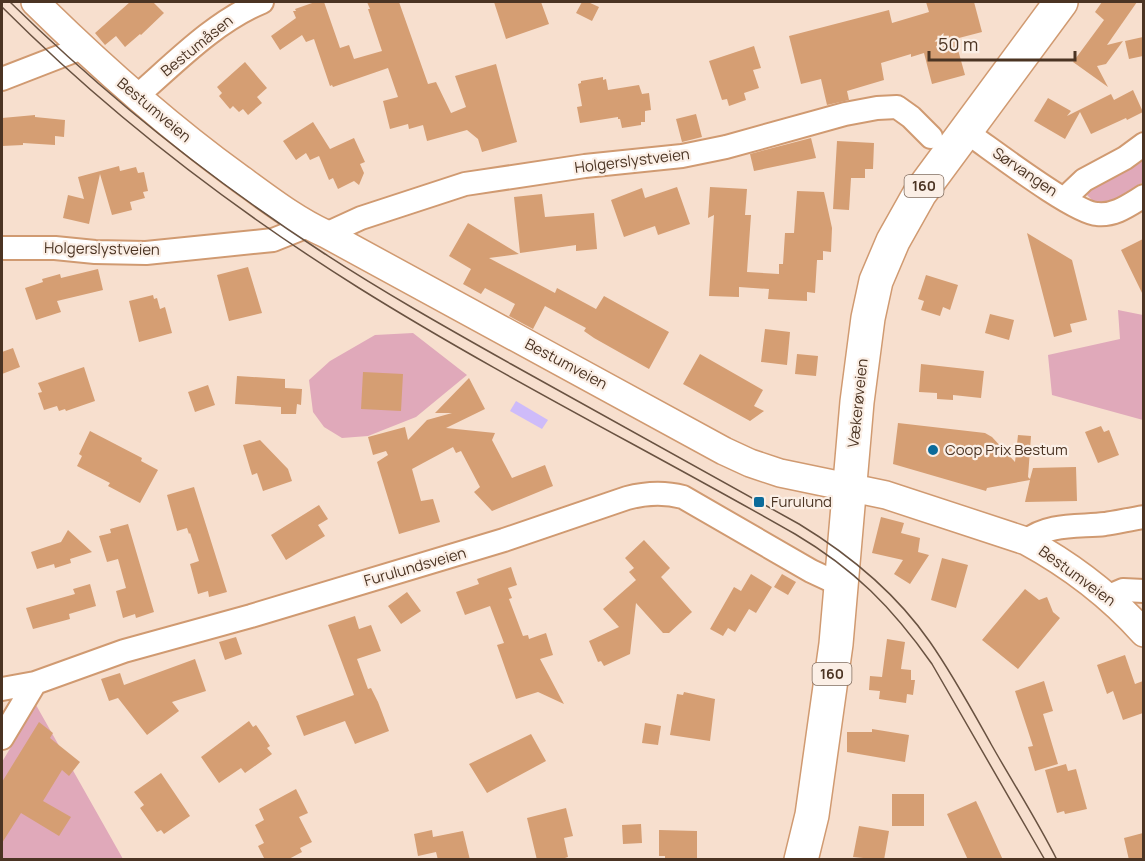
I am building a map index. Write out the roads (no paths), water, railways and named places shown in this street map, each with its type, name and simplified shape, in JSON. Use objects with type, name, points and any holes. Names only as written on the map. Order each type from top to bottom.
[{"type":"main road","name":"Vækerøveien","points":[[801,860],[812,815],[836,644],[862,356],[876,281],[890,247],[910,209],[944,158],[1061,2]]},
{"type":"street","name":"Bestumveien","points":[[35,2],[136,97],[212,158],[317,230],[750,463],[780,473],[886,495],[1026,540],[1046,551],[1109,596],[1143,633]]},
{"type":"street","name":"Bestumåsen","points":[[136,97],[218,27],[235,15],[262,2]]},
{"type":"street","points":[[2,79],[82,48]]},
{"type":"street","name":"Holgerslystveien","points":[[2,248],[55,248],[146,253],[273,240],[361,218],[430,194],[468,184],[585,166],[682,156],[726,147],[844,114],[877,108],[897,107],[931,137]]},
{"type":"street","name":"Sørvangen","points":[[965,131],[1064,199],[1084,180],[1125,158],[1143,144]]},
{"type":"street","points":[[1064,199],[1088,213],[1102,214],[1123,209],[1143,196]]},
{"type":"street","name":"Furulundsveien","points":[[2,689],[35,683],[124,651],[252,616],[487,546],[646,493],[672,494],[683,497],[811,571],[841,585]]},
{"type":"street","points":[[1026,540],[1034,534],[1054,528],[1105,524],[1143,517]]},
{"type":"street","points":[[1109,596],[1124,590],[1143,591]]},
{"type":"street","points":[[2,738],[35,683]]},
{"type":"tram line","points":[[10,2],[121,103],[239,195],[322,252],[463,337],[799,524],[854,562],[887,591],[930,642],[947,667],[1057,860]]},
{"type":"tram line","points":[[2,7],[128,122],[218,192],[311,257],[466,352],[795,534],[854,575],[887,607],[932,664],[1045,860]]},
{"type":"place","name":"Coop Prix Bestum","points":[[933,450]]},
{"type":"place","name":"Furulund","points":[[759,502]]}]
